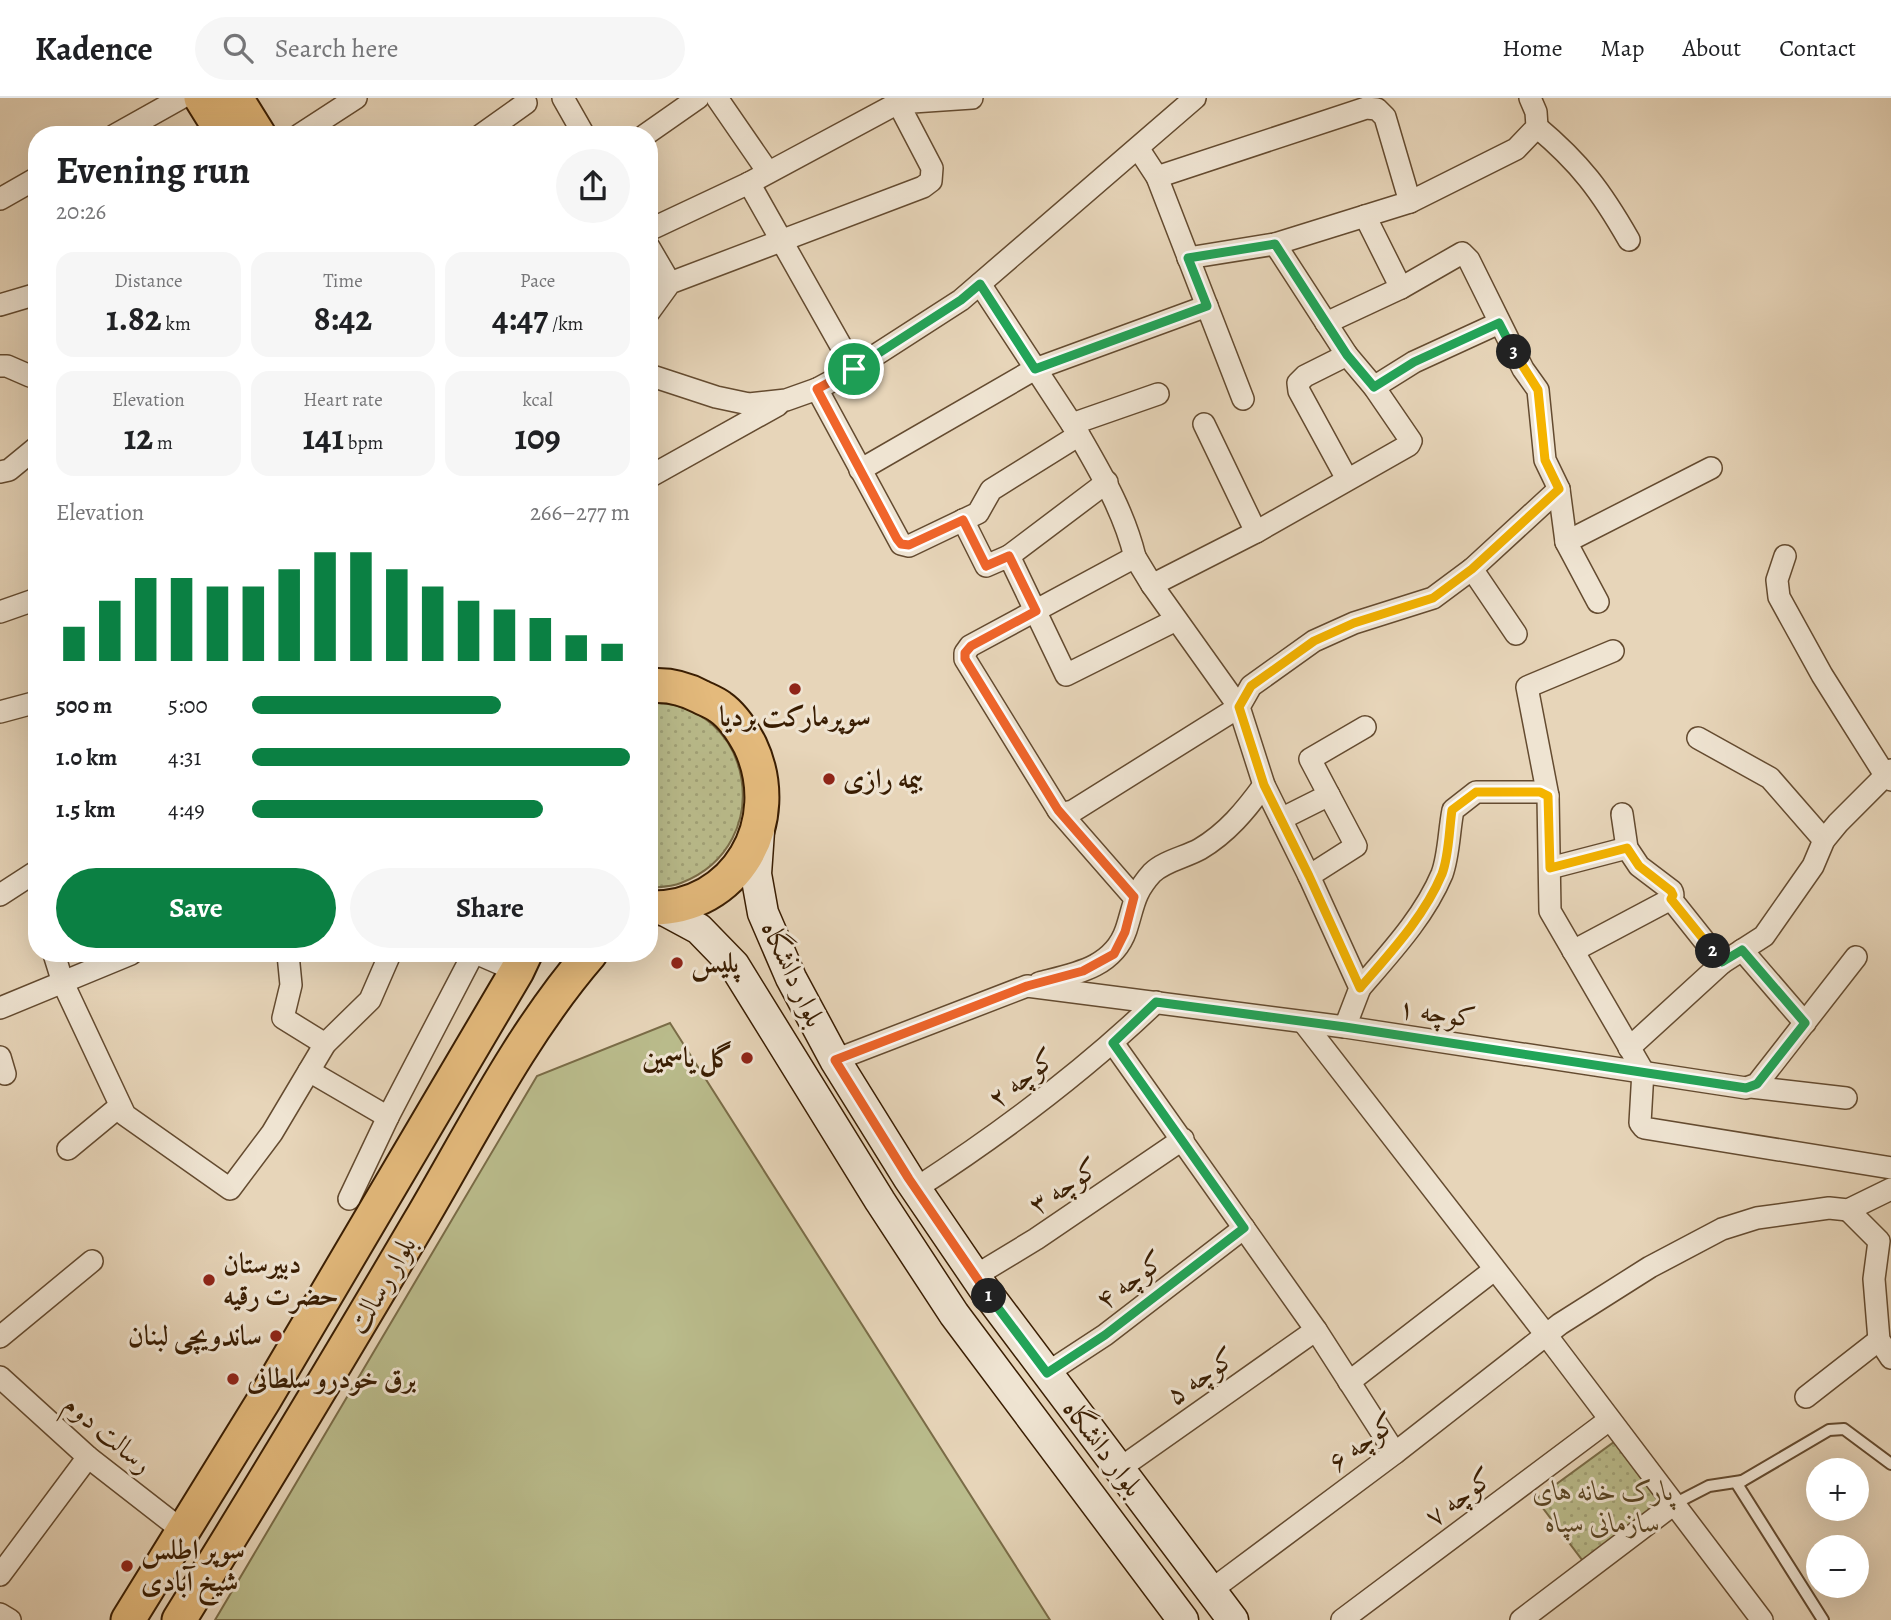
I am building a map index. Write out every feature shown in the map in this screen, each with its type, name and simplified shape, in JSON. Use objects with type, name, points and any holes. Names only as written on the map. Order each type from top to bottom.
[{"type":"main road","points":[[201,98],[218,126]]},
{"type":"main road","points":[[236,98],[253,126]]},
{"type":"main road","points":[[658,685],[692,693],[721,707],[744,733],[758,764],[764,796],[759,829],[745,860],[723,884],[695,902],[658,908]]},
{"type":"main road","name":"بلوار دانشگاه","points":[[759,829],[756,874],[763,914],[791,978],[835,1060],[915,1188],[975,1276],[1233,1620]]},
{"type":"main road","name":"بلوار دانشگاه","points":[[658,909],[699,929],[734,965],[954,1314],[1183,1620]]},
{"type":"main road","name":"بلوار رسالت","points":[[179,1620],[306,1415],[521,1049],[569,977],[583,962]]},
{"type":"main road","name":"بلوار رسالت","points":[[128,1620],[264,1400],[521,963]]},
{"type":"main road","points":[[1086,1492],[1119,1469]]},
{"type":"street","points":[[131,126],[181,98]]},
{"type":"street","points":[[313,126],[356,98]]},
{"type":"street","points":[[563,98],[579,126]]},
{"type":"street","points":[[658,126],[698,98]]},
{"type":"street","points":[[717,98],[768,172]]},
{"type":"street","points":[[658,226],[749,183],[898,100],[972,98]]},
{"type":"street","points":[[658,472],[786,400],[817,389],[854,369],[961,300],[1195,98]]},
{"type":"street","points":[[1188,258],[1275,244],[1410,202],[1516,149],[1536,127],[1536,112],[1530,98]]},
{"type":"street","points":[[658,300],[670,283],[923,187],[931,181],[932,168],[898,100]]},
{"type":"street","points":[[494,126],[526,103]]},
{"type":"street","points":[[1157,177],[1366,108],[1377,109],[1385,117],[1410,202]]},
{"type":"street","points":[[1536,127],[1568,152],[1602,194],[1629,240]]},
{"type":"street","points":[[1138,148],[1157,177],[1243,399]]},
{"type":"street","points":[[0,199],[28,183]]},
{"type":"street","points":[[749,183],[854,369]]},
{"type":"street","points":[[1364,216],[1401,288]]},
{"type":"street","points":[[1152,585],[1256,532],[1409,445],[1411,441],[1374,387],[1347,355],[1275,244]]},
{"type":"street","points":[[1326,323],[1401,288],[1462,253],[1469,260],[1523,369],[1538,390],[1545,460],[1559,489],[1566,542],[1598,602]]},
{"type":"street","points":[[658,262],[670,283]]},
{"type":"street","points":[[980,284],[1107,482],[1129,531],[1135,557],[1152,585],[1239,707],[1264,785],[1360,988]]},
{"type":"street","points":[[0,305],[28,297]]},
{"type":"street","points":[[860,470],[1035,369],[1207,306]]},
{"type":"street","points":[[1374,387],[1414,362],[1499,323]]},
{"type":"street","points":[[1347,355],[1305,376],[1298,383],[1299,391],[1347,479]]},
{"type":"street","points":[[0,366],[7,366],[28,376]]},
{"type":"street","points":[[658,378],[749,404],[786,400]]},
{"type":"street","points":[[817,389],[901,544],[909,545],[978,513],[991,490],[1075,430],[1158,394]]},
{"type":"street","points":[[1203,424],[1256,532]]},
{"type":"street","points":[[0,472],[9,470],[28,454]]},
{"type":"street","points":[[1566,542],[1711,468]]},
{"type":"street","points":[[963,520],[986,566],[1009,556],[1107,482]]},
{"type":"street","points":[[1058,810],[1064,813],[1073,811],[1239,707],[1251,686],[1314,641],[1354,623],[1433,598],[1472,569],[1559,489]]},
{"type":"street","points":[[1009,556],[1066,676],[1176,620]]},
{"type":"street","points":[[1629,1048],[1722,962],[1764,936],[1813,866],[1824,841],[1838,823],[1889,775],[1822,675],[1779,597],[1777,580],[1785,556]]},
{"type":"street","points":[[1134,897],[1058,810],[965,659],[965,653],[971,646],[1135,557]]},
{"type":"street","points":[[1472,569],[1516,634]]},
{"type":"street","points":[[0,612],[28,602]]},
{"type":"street","points":[[1613,651],[1527,687],[1548,796],[1550,911],[1643,1071],[1640,1123],[1648,1130],[1891,1168]]},
{"type":"street","points":[[0,712],[28,705]]},
{"type":"street","points":[[1309,876],[1356,846],[1310,759],[1365,727]]},
{"type":"street","points":[[1698,738],[1770,778],[1824,841]]},
{"type":"street","points":[[1027,986],[1083,971],[1114,954],[1125,932],[1134,897],[1154,871],[1201,848],[1243,815],[1264,785]]},
{"type":"street","points":[[1345,1027],[1360,988],[1397,945],[1443,872],[1452,810],[1476,792],[1540,792],[1548,796]]},
{"type":"street","points":[[1281,820],[1329,795]]},
{"type":"street","points":[[1573,951],[1671,899],[1673,895],[1639,866],[1627,848],[1622,814]]},
{"type":"street","points":[[1550,868],[1627,848]]},
{"type":"street","points":[[0,895],[28,883]]},
{"type":"street","points":[[1671,899],[1722,962]]},
{"type":"street","points":[[1742,950],[1805,1023]]},
{"type":"street","points":[[1751,1087],[1757,1084],[1856,957]]},
{"type":"street","points":[[56,962],[63,983],[125,1115],[230,1189],[272,1133],[325,1044],[370,1000],[387,962]]},
{"type":"street","points":[[0,1008],[112,962]]},
{"type":"street","points":[[289,962],[290,985],[283,1018],[325,1044]]},
{"type":"street","points":[[349,1199],[388,1117],[471,962]]},
{"type":"street","name":"کوچه ۱","points":[[835,1060],[1027,986],[1345,1027],[1746,1088],[1846,1098]]},
{"type":"street","name":"کوچه ۲","points":[[915,1188],[974,1151],[1113,1043],[1156,1002]]},
{"type":"street","points":[[1304,1023],[1547,1336],[1762,1620]]},
{"type":"street","points":[[1113,1043],[1316,1330],[1395,1453]]},
{"type":"street","points":[[309,1071],[388,1117]]},
{"type":"street","points":[[68,1149],[120,1106]]},
{"type":"street","name":"کوچه ۳","points":[[975,1276],[1037,1239],[1183,1139]]},
{"type":"street","points":[[1891,1189],[1848,1210],[1879,1241],[1874,1279],[1879,1340],[1891,1358]]},
{"type":"street","name":"کوچه ۶","points":[[1210,1591],[1395,1453],[1560,1324],[1640,1274],[1722,1229],[1757,1218],[1829,1208],[1848,1210]]},
{"type":"street","name":"کوچه ۴","points":[[1047,1373],[1105,1335],[1244,1228]]},
{"type":"street","points":[[0,1337],[92,1261]]},
{"type":"street","points":[[1349,1382],[1494,1270]]},
{"type":"street","name":"کوچه ۵","points":[[1119,1469],[1316,1330]]},
{"type":"street","points":[[1805,1397],[1879,1340]]},
{"type":"street","name":"رسالت دوم","points":[[0,1377],[88,1457],[183,1531]]},
{"type":"street","name":"کوچه ۷","points":[[1342,1620],[1609,1420]]},
{"type":"street","points":[[0,1575],[88,1457]]},
{"type":"street","points":[[1521,1620],[1674,1504]]},
{"type":"street","points":[[0,1614],[10,1620]]},
{"type":"lane","points":[[1823,1620],[1737,1484],[1829,1430],[1844,1429],[1891,1464]]},
{"type":"lane","points":[[1674,1504],[1709,1486],[1742,1481]]},
{"type":"green space","points":[[658,704],[684,708],[712,724],[731,748],[741,777],[742,808],[732,838],[712,864],[681,883],[658,887]]},
{"type":"green space","points":[[670,1023],[1050,1620],[215,1620],[537,1076]]},
{"type":"green space","name":"پارک خانه های سازمانی سپاه","points":[[1614,1442],[1670,1516],[1592,1573],[1536,1499]]},
{"type":"place","name":"سوپرمارکت بردیا","points":[[795,689]]},
{"type":"place","name":"بیمه رازی","points":[[829,779]]},
{"type":"place","name":"پلیس","points":[[677,963]]},
{"type":"place","name":"گل یاسمین","points":[[747,1058]]},
{"type":"place","name":"دبیرستان حضرت رقیه","points":[[209,1280]]},
{"type":"place","name":"ساندویچی لبنان","points":[[276,1336]]},
{"type":"place","name":"برق خودرو سلطانی","points":[[233,1379]]},
{"type":"place","name":"سوپر اطلس شیخ آبادی","points":[[127,1566]]},
{"type":"route","points":[[1275,244],[1347,355],[1374,387],[1414,362],[1499,323],[1523,369],[1538,390],[1545,460],[1559,489],[1472,569],[1433,598],[1354,623],[1314,641],[1251,686],[1239,707],[1264,785],[1360,988],[1424,908],[1443,872],[1452,810],[1476,792],[1540,792],[1548,796],[1546,803],[1550,868],[1627,848],[1639,866],[1671,891],[1671,899],[1722,962],[1742,950],[1805,1023],[1757,1084],[1746,1088],[1345,1027],[1156,1002],[1113,1043],[1244,1228],[1105,1335],[1047,1373],[984,1289],[915,1188],[835,1060],[1027,986],[1083,971],[1114,954],[1125,932],[1134,897],[1058,810],[965,659],[965,653],[971,646],[1036,611],[1009,556],[986,566],[963,520],[909,545],[901,544],[817,389],[854,369],[961,300],[980,284],[1035,369],[1207,306],[1188,258],[1275,244]]}]
